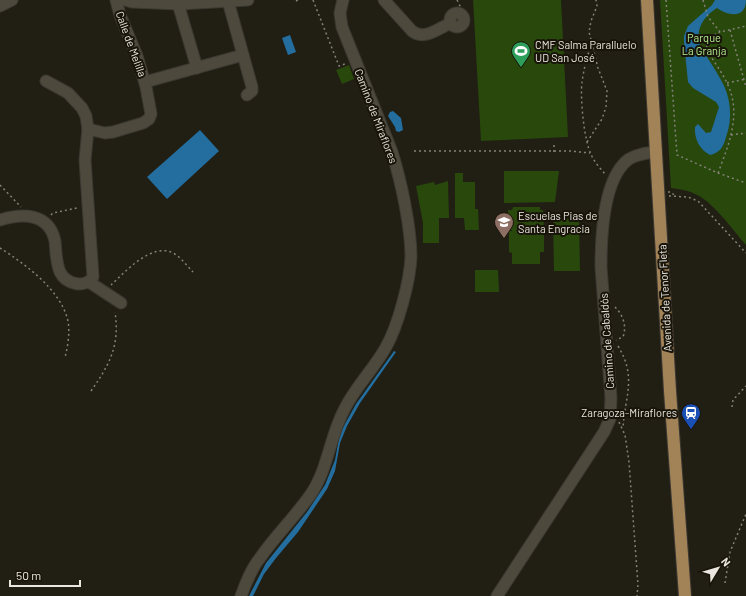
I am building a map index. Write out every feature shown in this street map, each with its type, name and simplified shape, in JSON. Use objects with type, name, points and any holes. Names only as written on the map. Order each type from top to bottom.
[{"type":"main road","name":"Avenida de Tenor Fleta","points":[[647,0],[670,391],[685,596]]},
{"type":"street","points":[[0,6],[12,0]]},
{"type":"street","name":"Calle de Melilla","points":[[88,129],[109,133],[142,123],[149,119],[151,114],[145,82],[137,56],[120,15],[116,0]]},
{"type":"street","points":[[125,0],[132,2],[248,0]]},
{"type":"street","name":"Camino de Miraflores","points":[[241,596],[259,559],[316,486],[343,411],[386,347],[394,330],[411,258],[406,211],[392,152],[354,60],[340,20],[343,0]]},
{"type":"street","points":[[384,0],[412,31],[417,34],[427,35],[451,23]]},
{"type":"street","points":[[228,1],[252,87],[252,91],[247,95]]},
{"type":"street","points":[[178,2],[197,68]]},
{"type":"street","points":[[145,82],[243,55]]},
{"type":"street","points":[[0,220],[18,216],[28,216],[43,221],[51,229],[61,274],[66,280],[76,284],[84,284],[89,282],[93,277],[94,271],[87,205],[85,160],[88,129],[86,116],[79,103],[60,88],[46,81]]},
{"type":"street","name":"Camino de Cabaldós","points":[[497,596],[606,428],[610,419],[611,410],[601,255],[606,204],[613,181],[621,167],[629,159],[640,154],[656,152]]},
{"type":"street","points":[[89,282],[117,300]]},
{"type":"path","points":[[313,0],[339,66],[354,60]]},
{"type":"path","points":[[457,0],[462,10]]},
{"type":"path","points":[[587,142],[602,119],[606,107],[607,91],[598,68],[589,32],[597,6],[596,0]]},
{"type":"path","points":[[666,0],[677,155],[718,173],[746,183]]},
{"type":"path","points":[[702,0],[708,17],[720,32]]},
{"type":"path","points":[[718,173],[731,135],[734,120],[733,102],[727,83],[708,52],[706,46],[710,37],[720,32],[745,26],[746,31]]},
{"type":"path","points":[[730,30],[746,87]]},
{"type":"path","points":[[592,43],[586,61],[582,83],[582,107],[587,142],[590,153],[597,165],[613,181]]},
{"type":"path","points":[[727,83],[745,79]]},
{"type":"path","points":[[731,135],[746,133]]},
{"type":"path","points":[[554,145],[554,152]]},
{"type":"path","points":[[414,151],[590,153]]},
{"type":"path","points":[[0,185],[10,194],[28,216]]},
{"type":"path","points":[[666,192],[671,192],[675,196]]},
{"type":"path","points":[[666,196],[688,197],[698,201],[746,253]]},
{"type":"path","points":[[43,221],[53,213],[87,205]]},
{"type":"path","points":[[0,248],[22,263],[37,276],[53,292],[62,306],[68,320],[69,335],[65,357]]},
{"type":"path","points":[[103,291],[141,259],[162,250],[173,253],[193,272]]},
{"type":"path","points":[[91,391],[112,357],[115,348],[117,300]]},
{"type":"path","points":[[604,303],[610,304],[619,311],[624,323],[623,337],[619,340],[612,340],[622,353],[628,372],[629,390],[624,411],[623,428]]},
{"type":"path","points":[[732,407],[733,400],[746,386]]},
{"type":"path","points":[[611,410],[623,428],[625,435],[638,585],[637,596]]},
{"type":"path","points":[[725,583],[730,552],[746,514]]},
{"type":"green space","name":"CMF Salma Paralluelo UD San José","points":[[473,0],[561,0],[568,137],[481,141]]},
{"type":"green space","name":"Parque La Granja","points":[[660,0],[746,0],[746,245],[715,208],[708,202],[690,192],[671,188]]},
{"type":"green space","points":[[349,65],[354,79],[342,84],[336,70]]},
{"type":"green space","points":[[504,171],[559,171],[555,202],[504,203]]},
{"type":"green space","points":[[455,173],[463,173],[463,182],[475,182],[475,209],[478,209],[479,230],[465,230],[464,218],[455,218]]},
{"type":"green space","points":[[448,181],[449,218],[439,218],[439,243],[423,243],[423,223],[416,186],[434,182],[435,185]]},
{"type":"green space","points":[[513,207],[540,207],[540,210],[543,210],[544,230],[540,231],[544,231],[544,252],[540,252],[540,264],[512,264],[512,253],[509,252],[509,231],[512,230],[509,230],[508,210],[512,210]]},
{"type":"green space","points":[[553,219],[579,219],[580,271],[554,271]]},
{"type":"green space","points":[[475,270],[498,270],[499,292],[475,292]]},
{"type":"water","points":[[715,0],[746,0],[745,6],[740,13],[726,13],[717,8],[712,11],[700,28],[700,45],[719,76],[727,94],[730,108],[730,123],[724,143],[719,151],[710,155],[706,153],[698,144],[695,127],[698,124],[706,133],[711,132],[719,107],[716,102],[693,88],[688,82],[684,36],[688,26],[712,5]]},
{"type":"water","points":[[290,35],[296,52],[288,55],[282,38]]},
{"type":"water","points":[[393,111],[401,118],[403,130],[399,132],[396,131],[388,116],[390,112]]},
{"type":"water","points":[[200,130],[219,151],[167,199],[147,177]]},
{"type":"water","points":[[394,351],[396,352],[360,403],[347,426],[340,443],[335,471],[327,489],[298,532],[264,574],[253,596],[249,596],[266,563],[307,512],[325,485],[335,460],[340,433],[356,404]]},
{"type":"place","name":"CMF Salma Paralluelo UD San José","points":[[521,68]]},
{"type":"place","name":"Escuelas Pias de Santa Engracia","points":[[504,239]]},
{"type":"place","name":"Zaragoza-Miraflores","points":[[691,430]]}]
